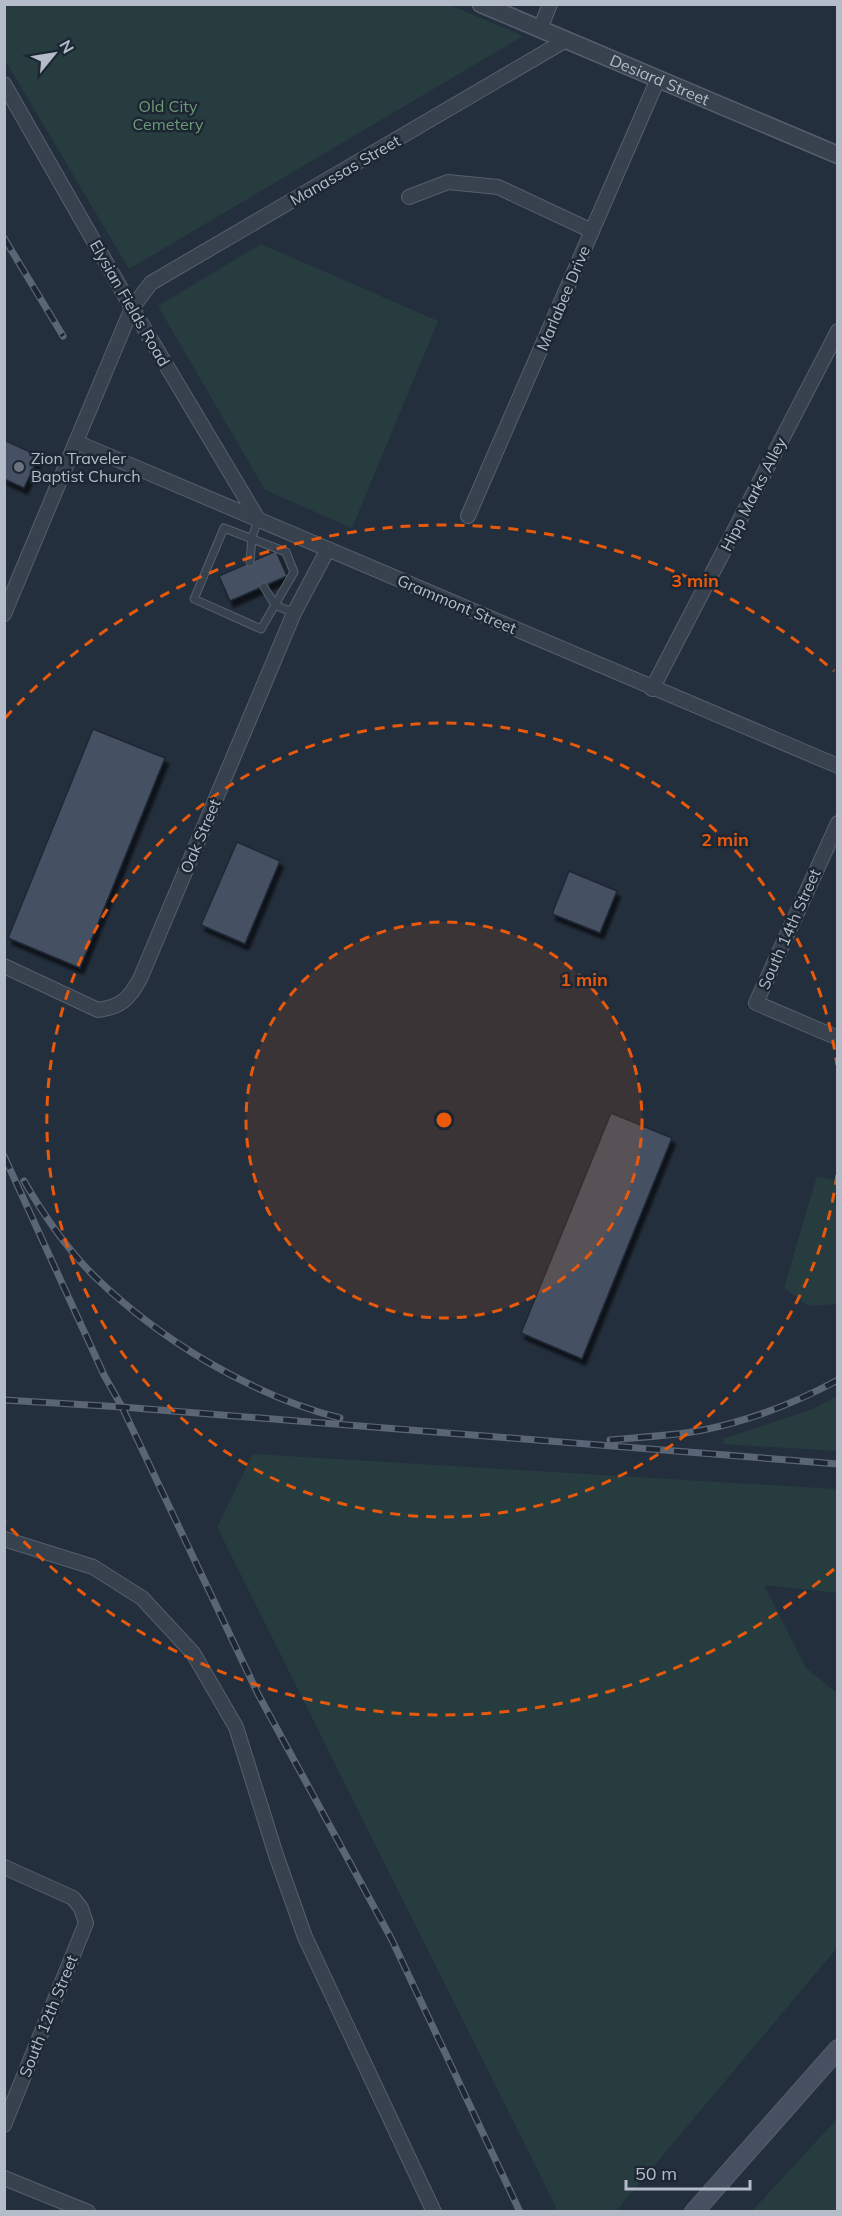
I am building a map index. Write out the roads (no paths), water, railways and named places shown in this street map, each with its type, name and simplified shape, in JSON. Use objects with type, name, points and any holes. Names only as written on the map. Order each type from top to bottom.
[{"type":"main road","points":[[694,2211],[837,2049]]},
{"type":"street","name":"Desiard Street","points":[[481,4],[837,155]]},
{"type":"street","points":[[540,29],[550,4]]},
{"type":"street","name":"Manassas Street","points":[[4,614],[132,308],[151,283],[566,40]]},
{"type":"street","name":"Marlabee Drive","points":[[468,516],[658,79]]},
{"type":"street","name":"Elysian Fields Road","points":[[4,84],[132,308],[258,519]]},
{"type":"street","points":[[409,197],[447,182],[498,187],[592,231]]},
{"type":"street","name":"Hipp Marks Alley","points":[[652,689],[837,331]]},
{"type":"street","name":"Grammont Street","points":[[76,442],[837,766]]},
{"type":"street","name":"Oak Street","points":[[4,966],[98,1010],[114,1008],[131,995],[140,979],[294,613],[328,549]]},
{"type":"street","name":"South 14th Street","points":[[837,822],[756,1003],[837,1038]]},
{"type":"street","points":[[4,1539],[93,1567],[142,1598],[193,1653],[236,1727],[276,1855],[305,1937],[434,2211]]},
{"type":"street","name":"South 12th Street","points":[[4,1867],[73,1898],[81,1908],[86,1923],[4,2125]]},
{"type":"street","points":[[4,2178],[88,2211]]},
{"type":"lane","points":[[250,562],[252,538],[258,519]]},
{"type":"lane","points":[[224,528],[252,538],[286,552],[294,572],[261,629],[194,599],[224,528]]},
{"type":"lane","points":[[264,587],[275,605],[294,613]]},
{"type":"railway","points":[[4,238],[63,336]]},
{"type":"railway","points":[[4,1156],[104,1375],[122,1407],[258,1694],[392,1940],[520,2212]]},
{"type":"railway","points":[[24,1181],[56,1231],[84,1266],[120,1300],[148,1322],[177,1343],[240,1380],[307,1408],[340,1418]]},
{"type":"railway","points":[[610,1440],[687,1433],[716,1427],[788,1404],[838,1380]]},
{"type":"railway","points":[[4,1400],[122,1407],[838,1464]]},
{"type":"place","name":"Zion Traveler Baptist Church","points":[[19,467]]},
{"type":"park label","name":"Old City Cemetery","points":[[168,115]]}]
